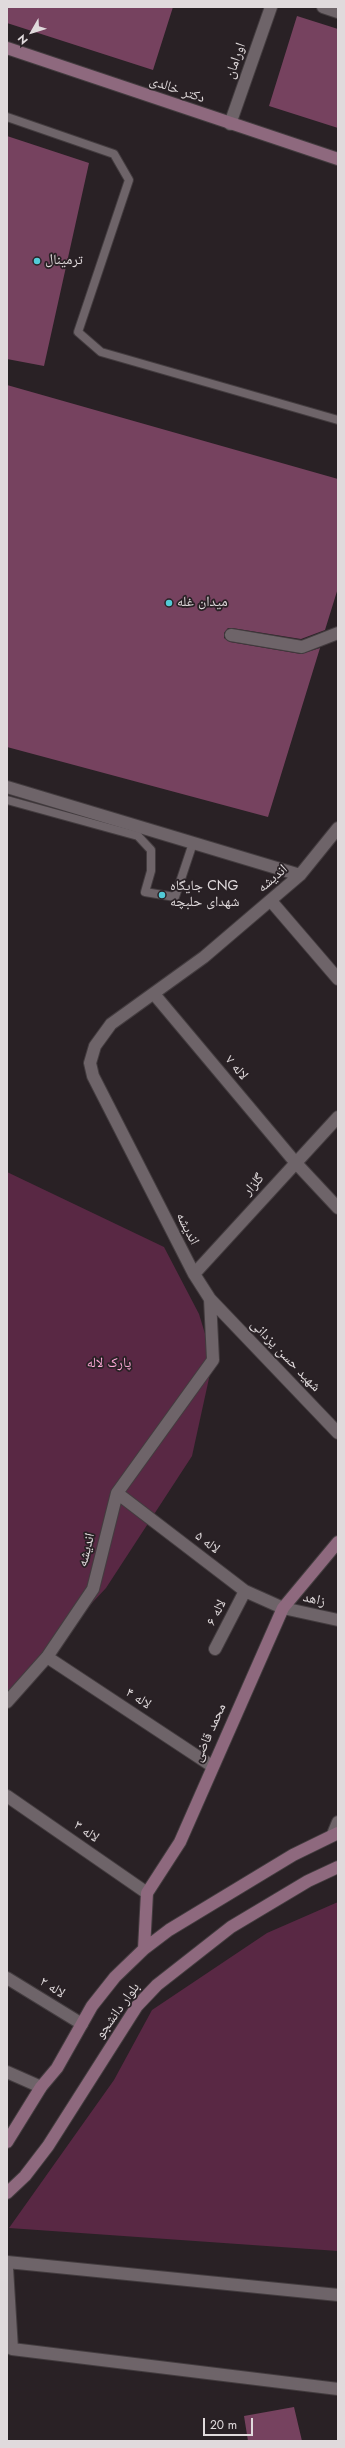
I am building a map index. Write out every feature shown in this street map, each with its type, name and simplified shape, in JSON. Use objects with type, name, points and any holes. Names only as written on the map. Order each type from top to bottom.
[{"type":"main road","name":"دکتر خالدی","points":[[7,48],[338,159]]},
{"type":"main road","name":"محمد قاضی","points":[[144,1949],[147,1893],[180,1842],[212,1766],[283,1608],[338,1542]]},
{"type":"main road","name":"بلوار دانشجو","points":[[7,2142],[41,2087],[58,2068],[92,2006],[115,1977],[144,1949],[169,1930],[293,1855],[336,1833]]},
{"type":"main road","name":"بلوار دانشجو","points":[[7,2194],[25,2176],[48,2146],[137,2006],[157,1985],[231,1927],[308,1881],[338,1867]]},
{"type":"street","name":"اورامان","points":[[230,124],[271,7]]},
{"type":"street","points":[[323,7],[338,12]]},
{"type":"street","points":[[231,635],[302,647],[338,633]]},
{"type":"street","points":[[7,787],[300,875]]},
{"type":"street","name":"اندیشه","points":[[7,1702],[48,1658],[93,1589],[117,1493],[213,1360],[210,1299],[194,1274],[93,1076],[90,1063],[95,1046],[110,1024],[204,957],[300,875],[338,828]]},
{"type":"street","points":[[271,901],[338,979]]},
{"type":"street","name":"لاله ۷","points":[[154,994],[295,1162],[338,1208]]},
{"type":"street","name":"گلزار","points":[[194,1274],[295,1162],[338,1117]]},
{"type":"street","name":"شهید حسن یزدانی","points":[[210,1299],[338,1433]]},
{"type":"street","name":"لاله ۵","points":[[117,1493],[245,1591],[283,1608]]},
{"type":"street","name":"لاله ۶","points":[[215,1649],[245,1591]]},
{"type":"street","name":"زاهد","points":[[283,1608],[338,1620]]},
{"type":"street","name":"لاله ۴","points":[[48,1658],[212,1766]]},
{"type":"street","name":"لاله ۳","points":[[7,1796],[147,1893]]},
{"type":"street","points":[[336,1833],[338,1822]]},
{"type":"street","name":"لاله ۲","points":[[7,1978],[82,2024]]},
{"type":"street","points":[[7,2072],[41,2087]]},
{"type":"street","points":[[7,2262],[338,2295]]},
{"type":"street","points":[[7,2268],[9,2327],[12,2349],[338,2389]]},
{"type":"lane","points":[[7,117],[114,154],[129,180],[78,332],[101,352],[338,420]]},
{"type":"lane","points":[[7,800],[138,836],[151,850],[151,871],[145,892],[175,897],[193,843]]},
{"type":"green space","name":"پارک لاله","points":[[7,1172],[164,1247],[199,1314],[213,1360],[192,1456],[106,1588],[7,1694]]},
{"type":"green space","points":[[338,1902],[338,2251],[9,2228],[114,2080],[152,2010],[267,1933]]},
{"type":"building","points":[[7,7],[173,7],[153,70],[7,23]]},
{"type":"building","points":[[297,16],[338,29],[338,128],[269,106]]},
{"type":"building","name":"ترمینال","points":[[7,136],[89,163],[44,366],[7,359]]},
{"type":"building","points":[[7,385],[338,479],[338,588],[325,630],[301,639],[232,628],[228,628],[224,633],[224,638],[230,642],[301,654],[320,648],[268,817],[7,747]]},
{"type":"building","points":[[294,2407],[302,2441],[248,2441],[244,2416]]},
{"type":"place","name":"ترمینال","points":[[37,261]]},
{"type":"place","name":"میدان غله","points":[[169,603]]},
{"type":"place","name":"جایگاه CNG شهدای حلبچه","points":[[162,895]]}]
